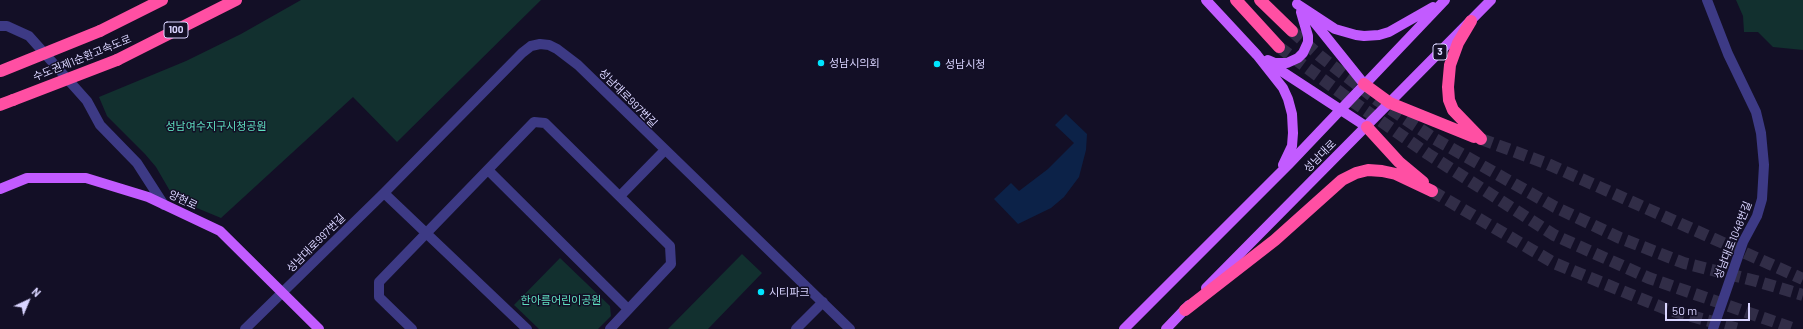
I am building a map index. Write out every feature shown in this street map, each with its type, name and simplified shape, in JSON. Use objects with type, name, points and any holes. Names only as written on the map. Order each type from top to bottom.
[{"type":"highway","name":"수도권제1순환고속도로","points":[[1,71],[100,31],[162,0]]},
{"type":"highway","name":"수도권제1순환고속도로","points":[[0,105],[117,60],[236,0]]},
{"type":"highway","points":[[1236,0],[1279,47]]},
{"type":"highway","points":[[1260,0],[1292,31]]},
{"type":"highway","points":[[1364,84],[1390,104],[1481,140],[1453,110],[1449,100],[1448,87],[1450,65],[1458,43],[1471,21]]},
{"type":"highway","points":[[1185,310],[1275,240],[1342,180],[1356,173],[1368,170],[1396,174],[1432,190],[1399,162],[1367,127]]},
{"type":"main road","points":[[1206,0],[1257,55],[1283,88],[1288,99],[1292,114],[1294,133],[1292,146],[1287,158],[1275,178]]},
{"type":"main road","points":[[1295,2],[1335,29],[1364,36],[1379,35],[1389,32],[1444,0]]},
{"type":"main road","name":"성남대로","points":[[1124,329],[1275,178],[1444,0]]},
{"type":"main road","name":"성남대로","points":[[1166,329],[1390,104],[1491,0]]},
{"type":"main road","points":[[1257,55],[1275,63],[1287,63],[1298,58],[1302,53],[1308,42],[1308,29],[1295,2]]},
{"type":"main road","points":[[1295,2],[1321,30],[1364,84]]},
{"type":"main road","points":[[1257,55],[1289,77],[1342,109],[1367,127]]},
{"type":"main road","name":"양현로","points":[[0,188],[27,178],[86,178],[148,197],[220,230],[319,329]]},
{"type":"street","name":"성남대로1048번길","points":[[1707,0],[1728,54],[1756,112],[1761,133],[1764,165],[1762,199],[1757,216],[1743,242],[1712,329]]},
{"type":"street","points":[[0,26],[6,26],[29,36],[87,101],[100,125],[137,163],[164,205]]},
{"type":"street","name":"성남대로997번길","points":[[245,329],[522,53],[531,46],[540,44],[549,45],[557,49],[572,60],[850,329]]},
{"type":"street","points":[[412,329],[379,297],[379,282],[534,122],[545,123],[670,246],[672,264],[610,329]]},
{"type":"street","points":[[620,196],[665,150]]},
{"type":"street","points":[[488,170],[628,309]]},
{"type":"street","points":[[384,192],[527,329]]},
{"type":"street","points":[[796,329],[823,302]]},
{"type":"green space","name":"성남여수지구시청공원","points":[[301,0],[541,0],[397,142],[353,97],[221,218],[180,201],[170,191],[156,167],[145,154],[107,116],[99,97],[186,61],[241,34]]},
{"type":"green space","points":[[1736,0],[1803,0],[1803,50],[1773,47],[1758,32],[1744,32],[1743,16]]},
{"type":"green space","points":[[742,254],[762,273],[708,329],[668,329]]},
{"type":"green space","name":"한아름어린이공원","points":[[560,258],[610,306],[611,316],[598,329],[539,329],[514,305]]},
{"type":"water","points":[[1066,114],[1087,134],[1086,150],[1079,177],[1064,197],[1051,208],[1018,224],[994,199],[1011,183],[1019,191],[1048,169],[1074,143],[1055,125]]},
{"type":"tunnel","points":[[1292,31],[1320,56],[1377,100],[1435,139],[1555,207],[1620,238],[1684,263],[1756,281],[1803,295]]},
{"type":"tunnel","points":[[1279,47],[1345,96],[1428,154],[1554,235],[1649,278],[1795,329]]},
{"type":"tunnel","points":[[1481,139],[1548,164],[1803,279]]},
{"type":"tunnel","points":[[1432,191],[1554,263],[1666,309],[1738,329]]},
{"type":"place","name":"성남시의회","points":[[821,63]]},
{"type":"place","name":"성남시청","points":[[937,64]]},
{"type":"place","name":"시티파크","points":[[761,292]]}]
